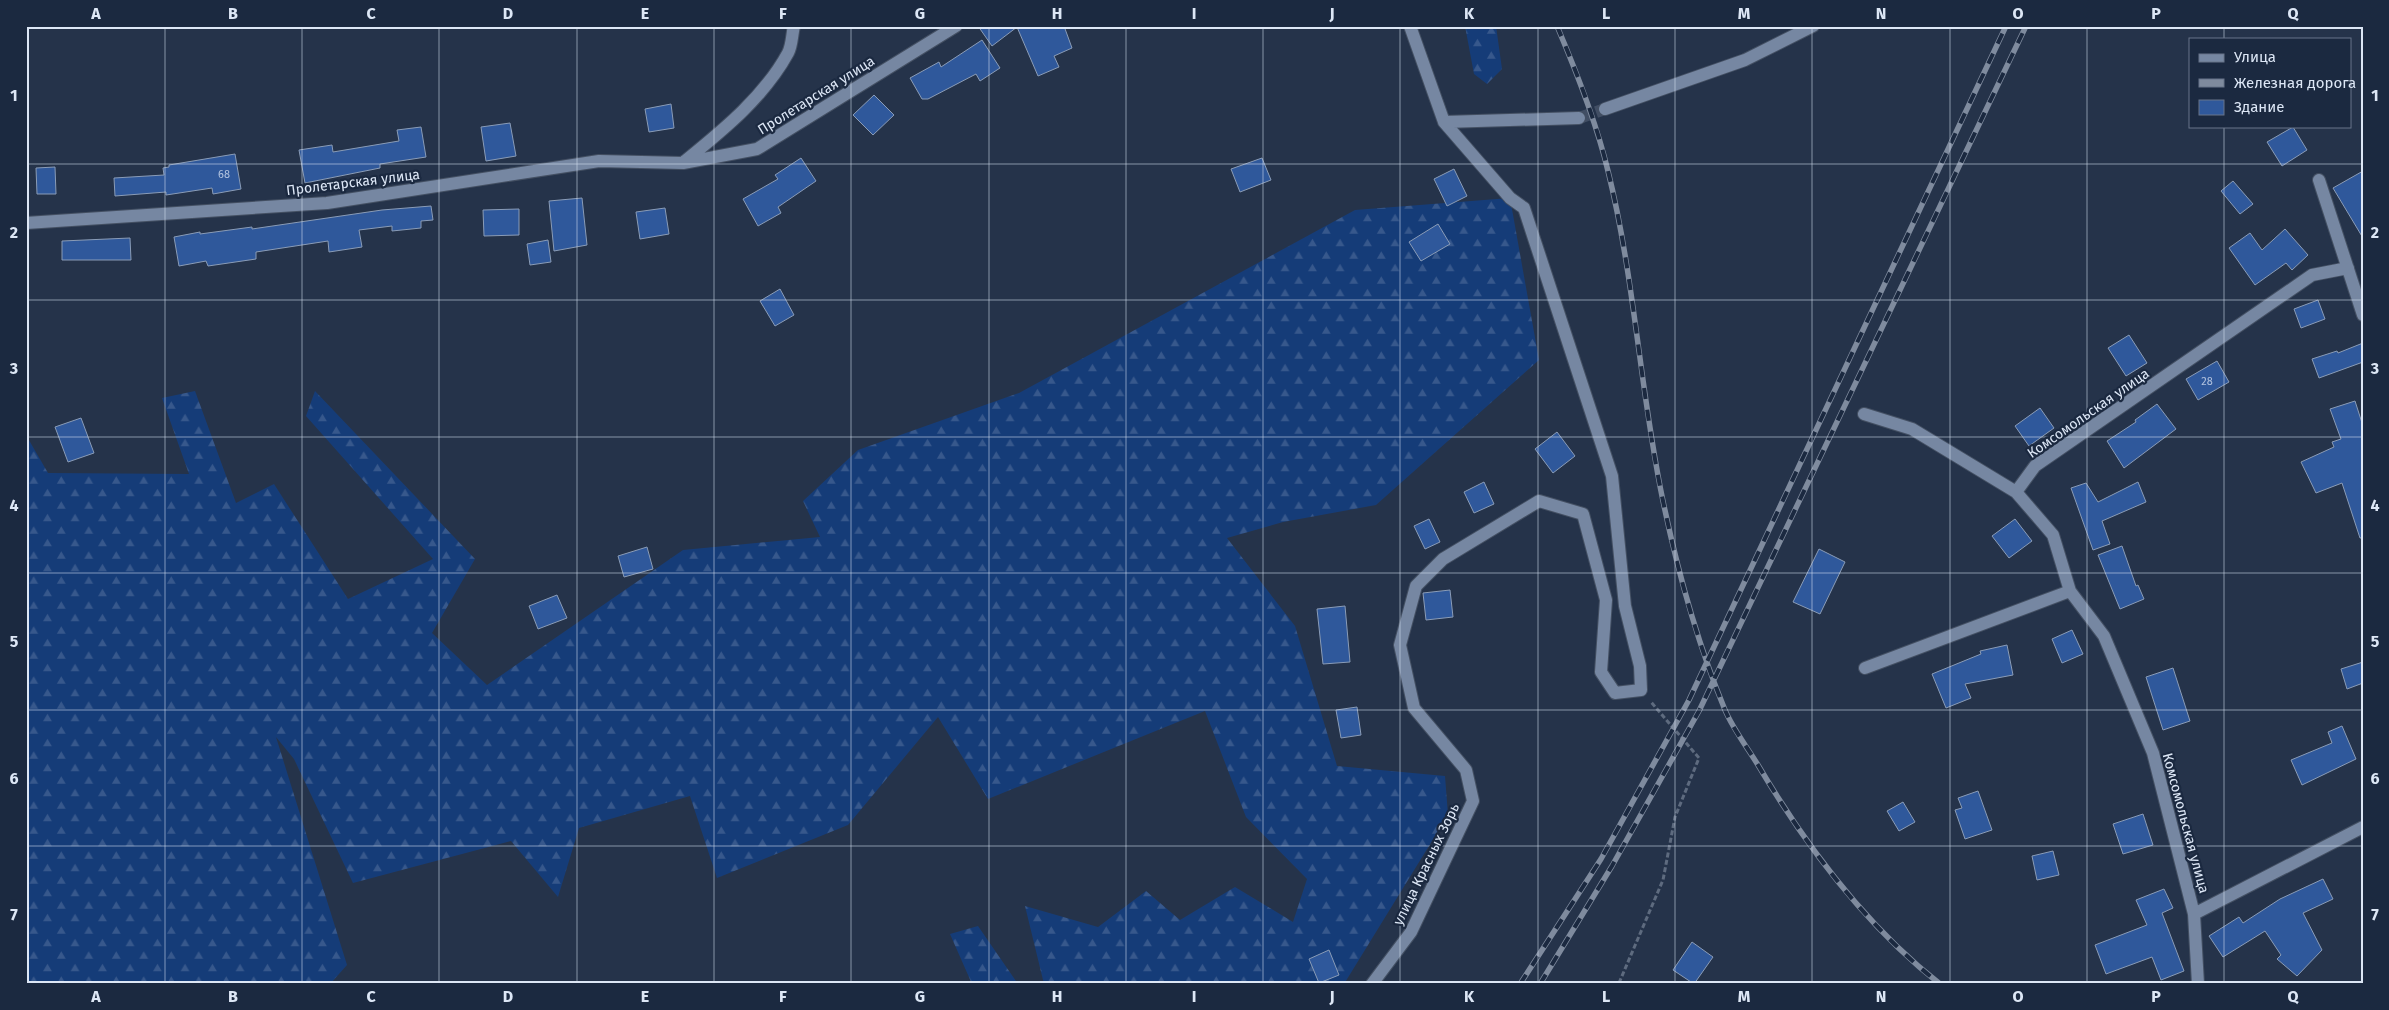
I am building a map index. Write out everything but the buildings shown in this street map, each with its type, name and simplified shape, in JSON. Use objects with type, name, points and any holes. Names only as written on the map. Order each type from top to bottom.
[{"type":"street","name":"Пролетарская улица","points":[[683,163],[723,130],[763,89],[790,51],[794,26]]},
{"type":"street","name":"Пролетарская улица","points":[[26,223],[327,203],[599,161],[683,163],[757,149],[956,26]]},
{"type":"street","points":[[1410,26],[1444,122],[1510,198],[1524,208],[1612,476],[1625,606],[1640,666],[1642,690]]},
{"type":"street","points":[[1605,109],[1745,60],[1813,26]]},
{"type":"street","points":[[1444,122],[1579,118]]},
{"type":"street","points":[[2319,180],[2363,315]]},
{"type":"street","name":"Комсомольская улица","points":[[2198,984],[2194,914],[2153,753],[2104,636],[2070,591],[2053,535],[2016,492],[2035,466],[2312,275],[2348,268]]},
{"type":"street","points":[[1864,414],[1912,429],[2016,492]]},
{"type":"street","name":"улица Красных Зорь","points":[[1372,984],[1410,932],[1473,801],[1466,770],[1414,708],[1400,645],[1416,586],[1443,559],[1539,501],[1583,514],[1606,600],[1601,672],[1615,693],[1642,690]]},
{"type":"street","points":[[1865,668],[2070,591]]},
{"type":"street","name":"Комсомольская улица","points":[[2194,914],[2363,827]]},
{"type":"path","points":[[1619,983],[1662,880],[1675,817],[1699,758],[1642,690]]},
{"type":"green space","points":[[1465,26],[1496,26],[1502,69],[1487,84],[1474,74]]},
{"type":"green space","points":[[1510,198],[1539,360],[1376,505],[1283,522],[1227,538],[1295,626],[1337,766],[1445,776],[1448,815],[1344,984],[1044,984],[1025,906],[1098,927],[1146,891],[1180,920],[1235,887],[1293,922],[1307,879],[1246,817],[1205,711],[988,799],[938,717],[848,825],[717,878],[690,796],[579,828],[558,897],[511,841],[353,883],[294,759],[276,737],[347,965],[330,984],[26,984],[26,435],[48,473],[189,474],[162,398],[195,391],[236,503],[274,484],[348,599],[433,559],[306,416],[315,391],[475,559],[432,633],[487,685],[683,550],[820,537],[803,501],[858,450],[1019,393],[1355,210]]},
{"type":"green space","points":[[978,926],[1018,984],[972,984],[950,934]]},
{"type":"tunnel","points":[[1579,118],[1605,109]]},
{"type":"railway","points":[[1557,26],[1585,97],[1608,171],[1625,253],[1655,460],[1663,501],[1682,581],[1697,633],[1725,710],[1736,731],[1796,825],[1839,883],[1887,936],[1940,984]]},
{"type":"railway","points":[[1520,984],[1601,859],[1689,700],[2006,26]]},
{"type":"railway","points":[[1540,984],[1612,866],[1699,711],[2026,26]]}]
